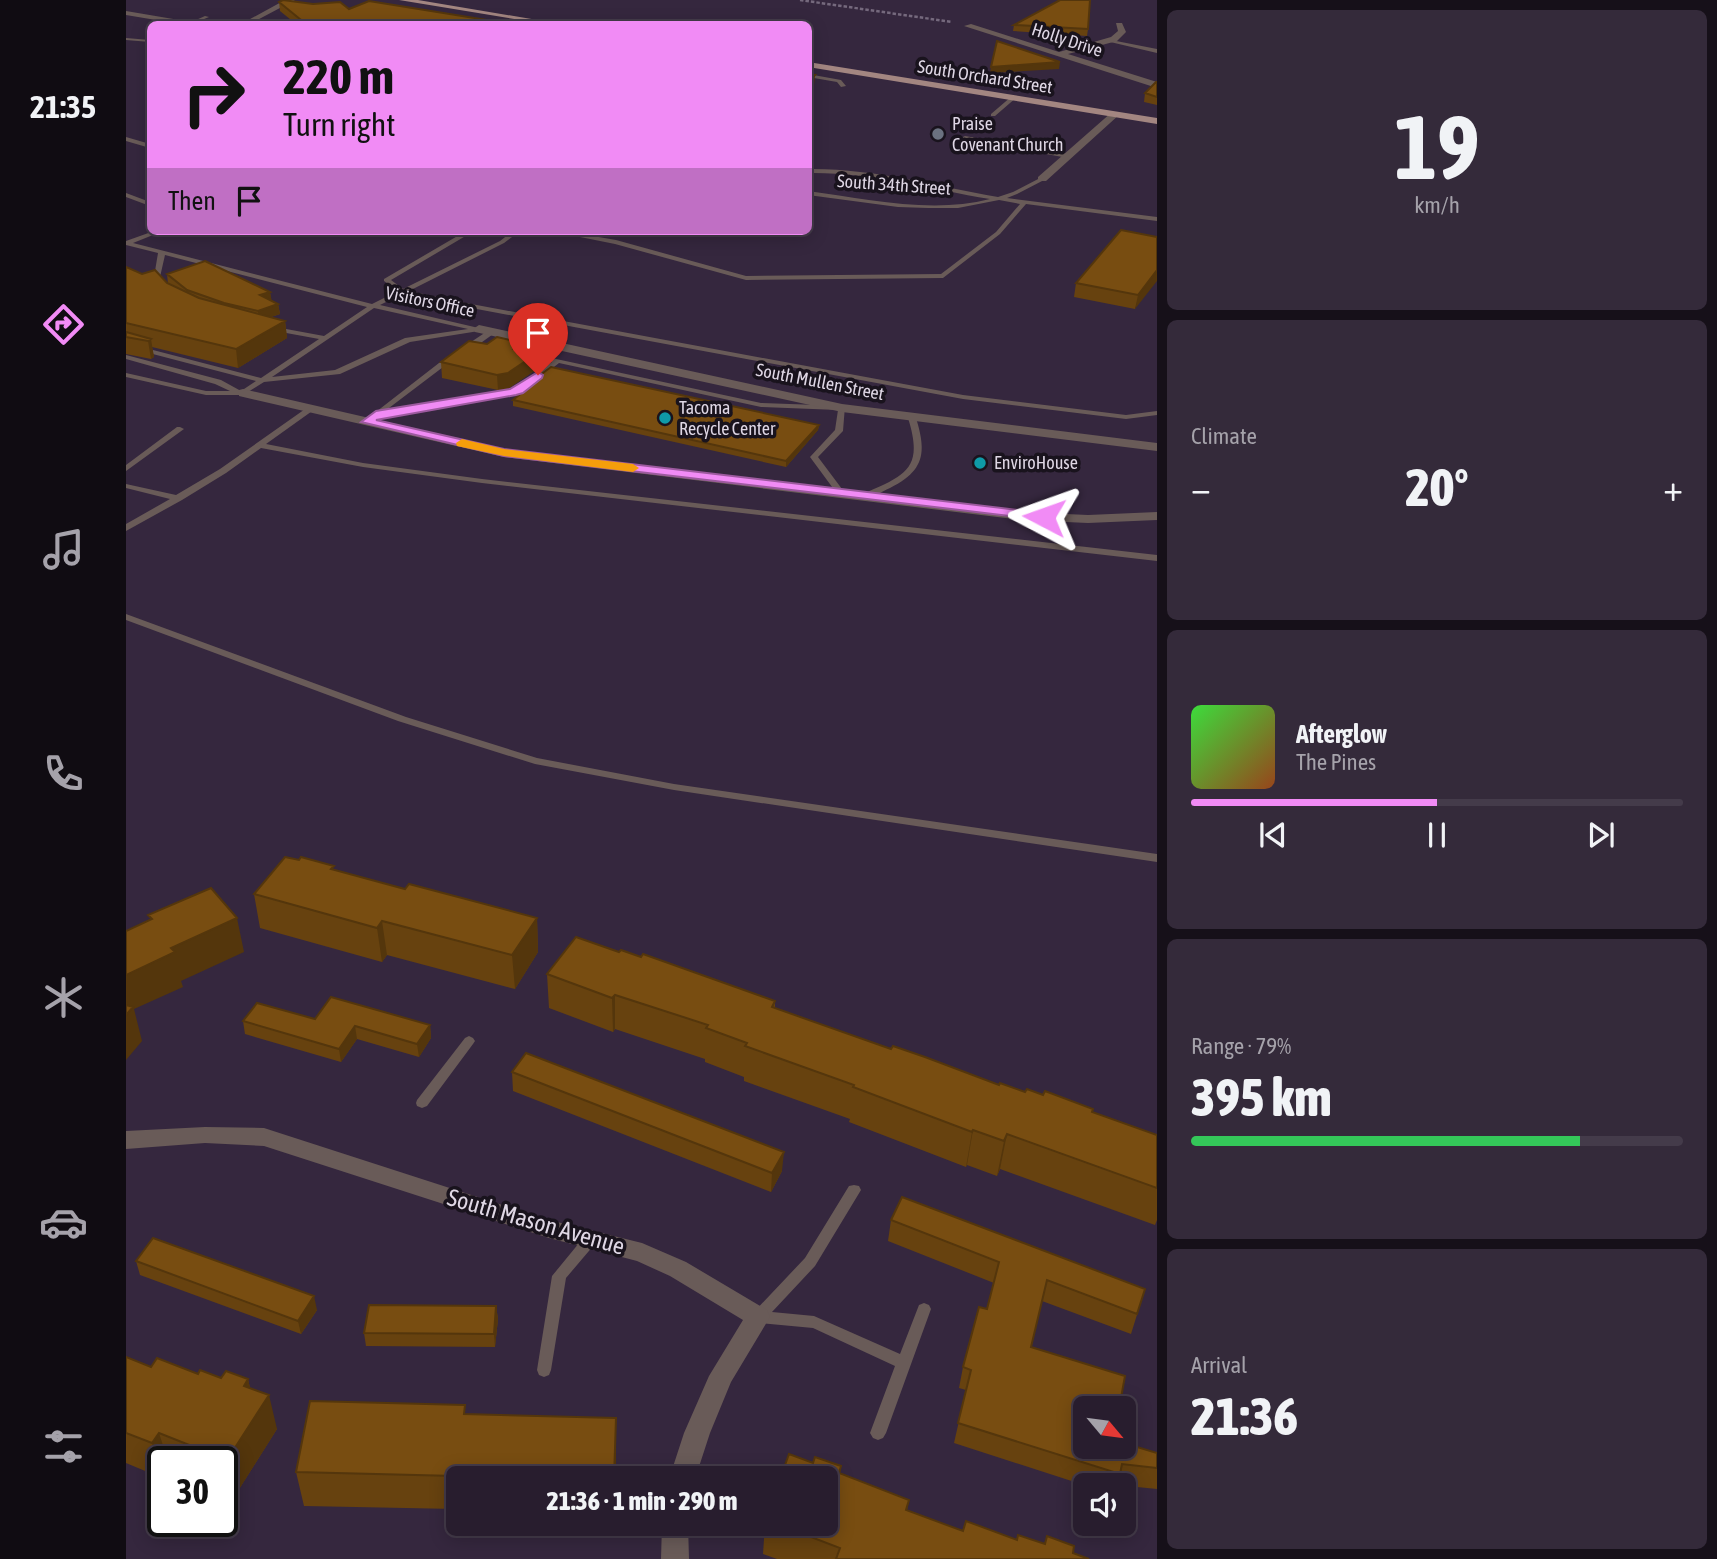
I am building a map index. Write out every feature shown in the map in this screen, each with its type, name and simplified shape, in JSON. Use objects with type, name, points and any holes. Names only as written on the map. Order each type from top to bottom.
[{"type":"main road","points":[[403,0],[538,21]]},
{"type":"main road","name":"South Orchard Street","points":[[812,65],[1157,121]]},
{"type":"street","points":[[252,21],[291,0]]},
{"type":"street","points":[[126,13],[173,21]]},
{"type":"street","points":[[1060,54],[1108,40],[1122,32],[1119,25]]},
{"type":"street","name":"Holly Drive","points":[[968,26],[1157,85]]},
{"type":"street","name":"South 34th Street","points":[[1042,179],[1115,114]]},
{"type":"street","name":"South Mullen Street","points":[[485,337],[842,408],[1157,447]]},
{"type":"street","points":[[243,393],[311,409],[371,418],[504,453],[1022,516],[1087,519],[1157,516]]},
{"type":"street","name":"South Mason Avenue","points":[[126,1140],[205,1135],[264,1137],[589,1241],[642,1253],[678,1269],[758,1317]]},
{"type":"street","points":[[686,1466],[696,1433],[721,1376],[758,1317]]},
{"type":"street","points":[[675,1536],[675,1559]]},
{"type":"lane","points":[[197,21],[207,17]]},
{"type":"lane","points":[[126,39],[147,41]]},
{"type":"lane","points":[[1108,40],[1157,51]]},
{"type":"lane","points":[[812,76],[839,81],[843,86]]},
{"type":"lane","points":[[993,115],[1014,97]]},
{"type":"lane","points":[[965,138],[1068,156]]},
{"type":"lane","points":[[126,139],[147,146]]},
{"type":"lane","points":[[126,146],[147,147]]},
{"type":"lane","points":[[812,171],[828,169],[866,174],[1025,202],[1157,219]]},
{"type":"lane","name":"South 34th Street","points":[[812,193],[924,206],[967,205],[1004,198],[1028,189],[1042,179]]},
{"type":"lane","points":[[126,195],[147,203]]},
{"type":"lane","points":[[576,235],[616,242],[746,278],[943,276],[998,233],[1025,202]]},
{"type":"lane","name":"Visitors Office","points":[[149,235],[126,243],[485,337]]},
{"type":"lane","points":[[464,235],[386,280],[402,291],[963,397],[1126,417],[1157,413]]},
{"type":"lane","points":[[126,375],[206,393],[243,393],[373,306],[512,235]]},
{"type":"lane","points":[[162,252],[156,277],[173,296]]},
{"type":"lane","points":[[260,325],[325,338]]},
{"type":"lane","points":[[126,345],[262,380],[337,372],[408,340],[485,337]]},
{"type":"lane","points":[[371,418],[456,354],[485,337]]},
{"type":"lane","points":[[517,352],[761,405],[842,408],[839,431],[814,457],[841,493]]},
{"type":"lane","points":[[126,357],[218,382],[243,393]]},
{"type":"lane","points":[[371,418],[512,393],[556,361]]},
{"type":"lane","points":[[126,528],[179,498],[311,409]]},
{"type":"lane","points":[[866,496],[895,483],[917,463],[921,452],[912,418]]},
{"type":"lane","points":[[126,468],[180,429]]},
{"type":"lane","points":[[260,445],[363,465],[482,481],[1157,558]]},
{"type":"lane","points":[[126,486],[179,498]]},
{"type":"lane","points":[[126,617],[402,719],[535,761],[674,787],[1157,858]]},
{"type":"lane","points":[[422,1103],[469,1041]]},
{"type":"lane","points":[[758,1317],[810,1262],[854,1190]]},
{"type":"lane","points":[[544,1370],[559,1276],[589,1241]]},
{"type":"lane","points":[[878,1433],[924,1309]]},
{"type":"lane","points":[[758,1317],[814,1322],[904,1363]]},
{"type":"path","points":[[800,0],[968,26]]},
{"type":"building","points":[[1060,0],[1090,0],[1088,29],[1014,25]]},
{"type":"building","points":[[369,1],[493,21],[302,21],[279,2],[340,2],[349,9]]},
{"type":"building","points":[[997,41],[1060,62],[991,67]]},
{"type":"building","points":[[1156,82],[1157,97],[1145,93]]},
{"type":"building","points":[[1121,230],[1157,237],[1157,270],[1138,295],[1076,283]]},
{"type":"building","points":[[205,261],[270,292],[260,295],[278,304],[258,311],[224,303],[187,290],[167,274]]},
{"type":"building","points":[[126,267],[142,274],[155,270],[167,283],[199,298],[285,321],[236,349],[126,323]]},
{"type":"building","points":[[126,332],[151,339],[148,341],[126,337]]},
{"type":"building","points":[[497,337],[523,343],[514,349],[536,354],[508,373],[497,375],[441,362],[469,341],[487,344]]},
{"type":"building","name":"Tacoma Recycle Center","points":[[551,367],[819,425],[786,461],[513,400],[524,391],[520,390]]},
{"type":"building","points":[[285,857],[299,860],[301,857],[334,866],[331,869],[405,889],[409,884],[537,918],[512,955],[382,921],[377,928],[254,894]]},
{"type":"building","points":[[211,888],[237,918],[171,948],[175,952],[126,975],[126,931],[152,919],[148,915]]},
{"type":"building","points":[[576,937],[619,952],[621,950],[641,957],[643,954],[775,1001],[772,1007],[891,1049],[893,1046],[999,1085],[1000,1083],[1025,1092],[1027,1089],[1043,1095],[1045,1091],[1093,1109],[1092,1112],[1157,1135],[1157,1188],[1007,1134],[1004,1141],[973,1130],[972,1132],[853,1087],[854,1085],[745,1046],[747,1043],[706,1028],[708,1025],[615,995],[612,998],[547,974]]},
{"type":"building","points":[[331,997],[430,1025],[417,1044],[355,1026],[339,1049],[243,1021],[257,1003],[315,1019]]},
{"type":"building","points":[[126,1005],[133,1007],[126,1015]]},
{"type":"building","points":[[526,1053],[784,1152],[772,1173],[512,1072]]},
{"type":"building","points":[[902,1197],[1145,1289],[1137,1314],[1047,1280],[1031,1347],[1125,1376],[1121,1396],[1073,1396],[1073,1459],[958,1423],[971,1370],[963,1367],[979,1307],[987,1309],[999,1262],[891,1220]]},
{"type":"building","points":[[153,1238],[314,1296],[298,1321],[136,1261]]},
{"type":"building","points":[[369,1305],[496,1306],[494,1334],[364,1333]]},
{"type":"building","points":[[126,1357],[151,1367],[157,1358],[198,1374],[200,1370],[221,1378],[226,1371],[248,1379],[244,1386],[269,1395],[236,1446],[192,1446],[159,1433],[152,1443],[126,1433]]},
{"type":"building","points":[[310,1401],[465,1405],[464,1414],[616,1418],[614,1466],[446,1466],[446,1476],[296,1472]]},
{"type":"building","points":[[1136,1447],[1157,1453],[1157,1468],[1122,1464],[1120,1473],[1076,1460],[1136,1460]]},
{"type":"building","points":[[789,1454],[813,1463],[815,1457],[841,1466],[839,1473],[909,1500],[906,1510],[963,1531],[966,1521],[1017,1540],[1018,1535],[1045,1544],[1047,1536],[1074,1546],[1073,1553],[1089,1559],[836,1559],[840,1548],[808,1536],[838,1536],[838,1466],[785,1466]]},
{"type":"slow traffic","points":[[462,443],[504,453],[633,468]]},
{"type":"place","name":"Praise Covenant Church","points":[[938,134]]},
{"type":"place","name":"Tacoma Recycle Center","points":[[665,418]]},
{"type":"place","name":"EnviroHouse","points":[[980,463]]},
{"type":"route","points":[[538,375],[512,393],[376,415],[367,422],[504,453],[1044,517]]}]
